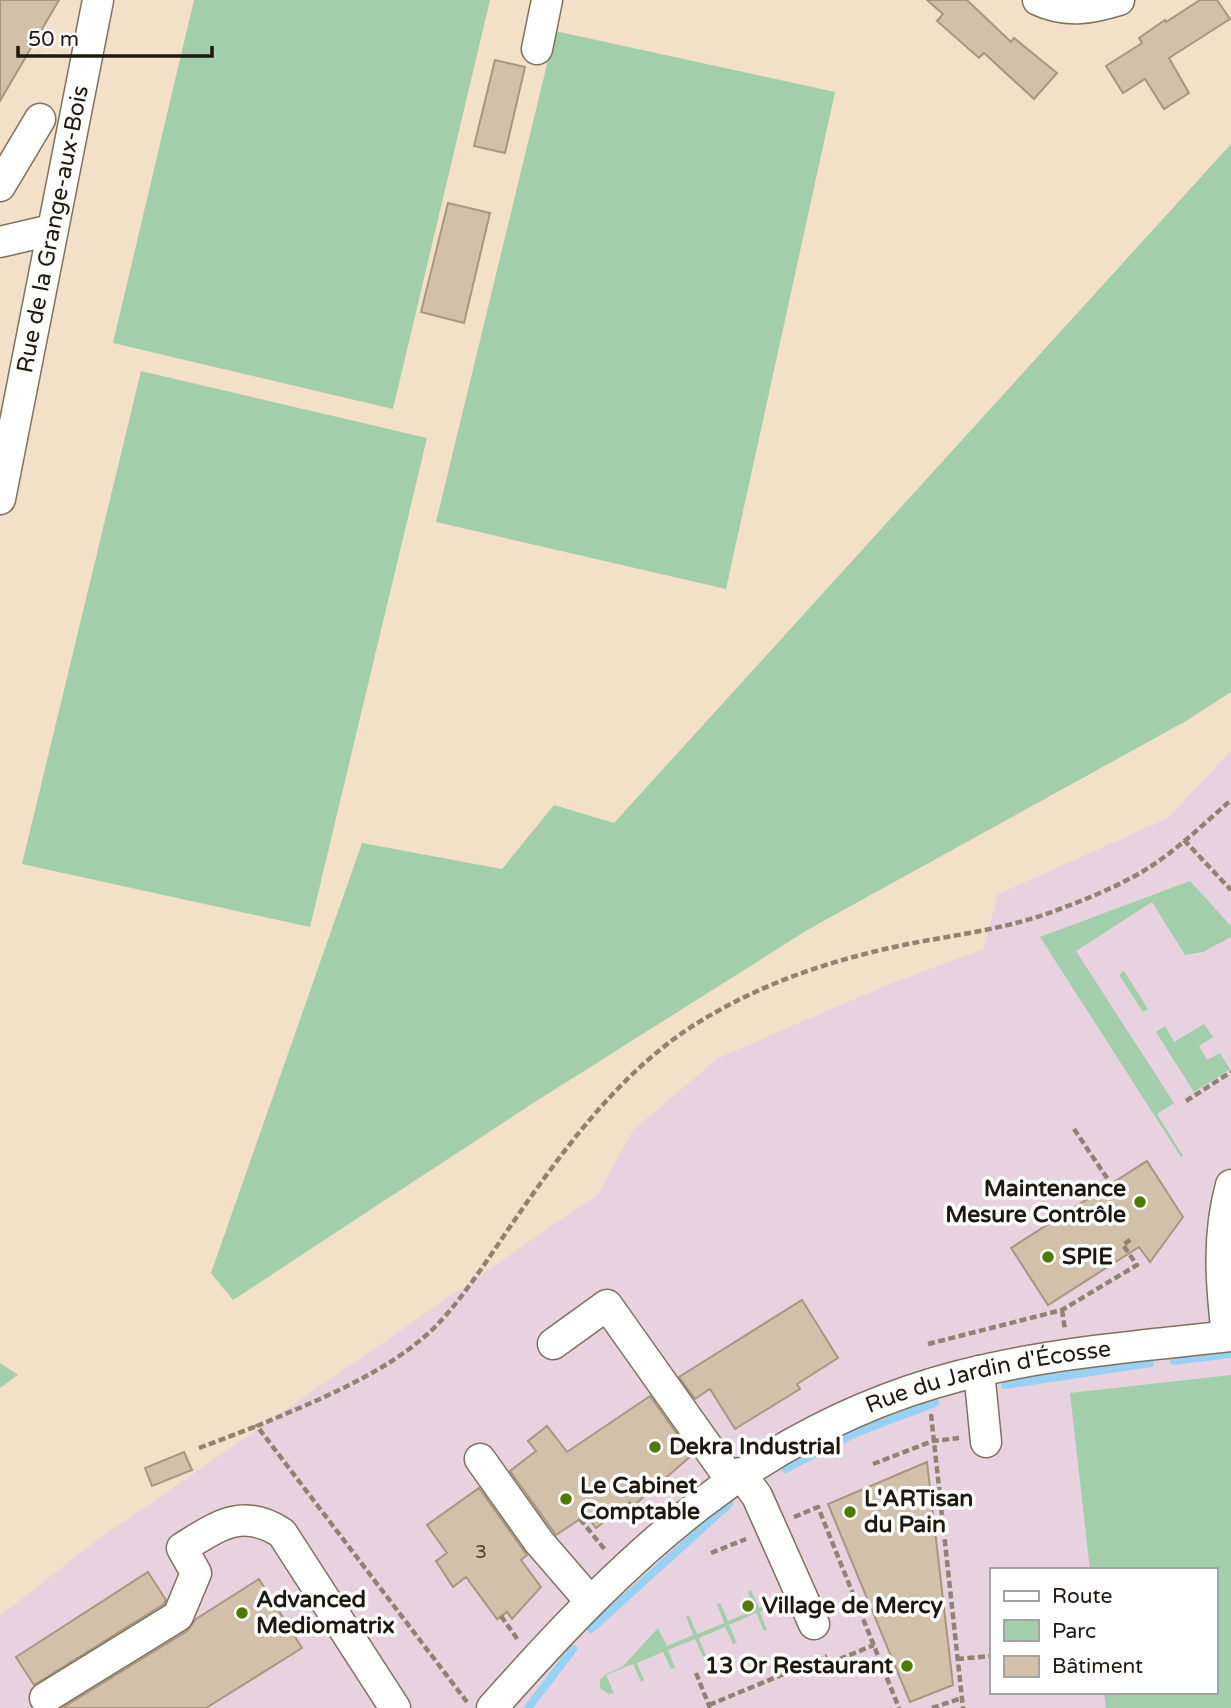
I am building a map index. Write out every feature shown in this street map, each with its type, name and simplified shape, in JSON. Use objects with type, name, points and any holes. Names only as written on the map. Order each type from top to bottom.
[{"type":"street","name":"Rue de la Grange-aux-Bois","points":[[0,499],[6,437],[98,0]]},
{"type":"street","points":[[537,49],[547,0]]},
{"type":"street","points":[[1038,0],[1056,8],[1089,9],[1119,0]]},
{"type":"street","points":[[0,186],[40,119]]},
{"type":"street","points":[[0,242],[51,230]]},
{"type":"street","points":[[1229,1336],[1220,1257],[1223,1214],[1231,1185]]},
{"type":"street","points":[[553,1344],[607,1305],[736,1477],[757,1496],[814,1624]]},
{"type":"street","name":"Rue du Jardin d'Écosse","points":[[492,1708],[530,1649],[590,1601],[674,1524],[736,1477],[856,1412],[968,1374],[1040,1359],[1229,1336]]},
{"type":"street","points":[[968,1374],[974,1441]]},
{"type":"street","points":[[480,1459],[539,1542],[590,1601]]},
{"type":"street","points":[[45,1698],[178,1615],[196,1573],[183,1548],[221,1524],[249,1520],[266,1523],[282,1533],[395,1708]]},
{"type":"street","name":"Rue du Jardin d'Écosse","points":[[508,1708],[530,1649]]},
{"type":"path","points":[[199,1448],[309,1404],[404,1353],[436,1326],[471,1283],[573,1141],[626,1080],[698,1024],[736,1000],[788,976],[844,959],[1046,914],[1112,887],[1153,865],[1231,800]]},
{"type":"path","points":[[1184,840],[1231,890]]},
{"type":"path","points":[[1186,1101],[1231,1072]]},
{"type":"path","points":[[1074,1129],[1111,1184]]},
{"type":"path","points":[[928,1344],[1062,1310],[1137,1265],[1123,1245],[1133,1238]]},
{"type":"path","points":[[1062,1310],[1065,1332]]},
{"type":"path","points":[[931,1414],[963,1708]]},
{"type":"path","points":[[257,1426],[471,1708]]},
{"type":"path","points":[[873,1464],[933,1441],[974,1441]]},
{"type":"path","points":[[788,1506],[792,1517],[818,1507],[900,1708]]},
{"type":"path","points":[[580,1519],[607,1552]]},
{"type":"path","points":[[711,1553],[746,1539],[751,1550]]},
{"type":"path","points":[[501,1616],[530,1649]]},
{"type":"path","points":[[830,1664],[874,1645]]},
{"type":"path","points":[[696,1672],[710,1706],[827,1656]]},
{"type":"path","points":[[957,1658],[990,1656]]},
{"type":"path","points":[[932,1708],[962,1698]]},
{"type":"shaded area","points":[[1231,751],[1231,1708],[0,1708],[0,1616],[93,1543],[598,1194],[633,1130],[718,1058],[887,985],[983,949],[998,894],[1168,818]]},
{"type":"green space","points":[[194,0],[490,0],[393,409],[113,343]]},
{"type":"green space","points":[[555,31],[835,92],[726,589],[436,522]]},
{"type":"green space","points":[[1231,144],[1231,692],[1186,721],[809,929],[527,1107],[233,1300],[211,1273],[362,843],[502,869],[554,805],[614,823]]},
{"type":"green space","points":[[141,371],[427,438],[310,927],[22,864]]},
{"type":"green space","points":[[1190,881],[1231,926],[1231,937],[1203,952],[1185,955],[1152,902],[1076,951],[1174,1103],[1157,1114],[1183,1156],[1181,1157],[1040,937]]},
{"type":"green space","points":[[1124,971],[1148,1009],[1143,1012],[1119,975]]},
{"type":"green space","points":[[1204,1024],[1213,1037],[1199,1046],[1207,1060],[1220,1053],[1230,1069],[1194,1092],[1156,1032],[1165,1026],[1174,1042]]},
{"type":"green space","points":[[0,1363],[18,1375],[0,1388]]},
{"type":"green space","points":[[1231,1375],[1231,1708],[1106,1708],[1104,1694],[1217,1694],[1217,1568],[1090,1568],[1070,1393]]},
{"type":"green space","points":[[751,1590],[759,1608],[786,1597],[797,1618],[787,1601],[760,1612],[767,1630],[764,1631],[756,1613],[729,1625],[737,1643],[733,1644],[725,1627],[699,1638],[706,1656],[703,1657],[695,1639],[668,1650],[675,1668],[671,1669],[663,1652],[637,1663],[644,1680],[641,1682],[633,1664],[606,1675],[614,1693],[608,1694],[600,1688],[600,1680],[606,1674],[622,1667],[658,1628],[667,1646],[693,1635],[686,1617],[689,1615],[697,1634],[724,1623],[717,1604],[720,1603],[728,1621],[755,1610],[748,1592]]},
{"type":"building","points":[[0,0],[59,0],[0,101]]},
{"type":"building","points":[[927,0],[967,0],[1011,42],[1014,38],[1057,73],[1034,99],[984,53],[979,58],[937,21],[943,14]]},
{"type":"building","points":[[1200,0],[1217,0],[1230,19],[1169,58],[1189,93],[1164,109],[1145,79],[1123,93],[1106,66],[1142,43],[1139,38]]},
{"type":"building","points":[[495,60],[525,67],[505,153],[474,146]]},
{"type":"building","points":[[448,203],[490,213],[464,323],[421,312]]},
{"type":"building","points":[[1147,1161],[1183,1217],[1150,1262],[1139,1247],[1048,1305],[1011,1248]]},
{"type":"building","points":[[802,1300],[838,1358],[797,1384],[800,1389],[735,1429],[710,1389],[695,1399],[679,1377]]},
{"type":"building","points":[[650,1396],[692,1455],[632,1507],[630,1502],[596,1528],[586,1515],[556,1535],[510,1471],[536,1451],[528,1441],[547,1426],[567,1452]]},
{"type":"building","points":[[184,1452],[192,1470],[152,1486],[145,1468]]},
{"type":"building","points":[[927,1462],[953,1685],[910,1702],[828,1504]]},
{"type":"building","points":[[479,1488],[527,1555],[521,1560],[541,1587],[512,1619],[507,1612],[497,1619],[466,1577],[453,1587],[436,1561],[447,1553],[427,1525]]},
{"type":"building","points":[[148,1572],[166,1600],[164,1604],[34,1685],[16,1657]]},
{"type":"building","name":"Advanced Mediomatrix","points":[[259,1579],[302,1648],[206,1708],[62,1708],[187,1631],[196,1619]]},
{"type":"waterway","points":[[1174,1361],[1231,1354]]},
{"type":"waterway","points":[[1005,1385],[1150,1363]]},
{"type":"waterway","points":[[785,1469],[858,1432],[935,1403]]},
{"type":"waterway","points":[[591,1629],[729,1504]]},
{"type":"waterway","points":[[528,1708],[573,1649]]},
{"type":"place","name":"Maintenance Mesure Contrôle","points":[[1140,1202]]},
{"type":"place","name":"SPIE","points":[[1048,1257]]},
{"type":"place","name":"Dekra Industrial","points":[[655,1447]]},
{"type":"place","name":"Le Cabinet Comptable","points":[[566,1499]]},
{"type":"place","name":"L'ARTisan du Pain","points":[[850,1512]]},
{"type":"place","name":"Village de Mercy","points":[[748,1606]]},
{"type":"place","name":"Advanced Mediomatrix","points":[[242,1613]]},
{"type":"place","name":"13 Or Restaurant","points":[[907,1666]]}]
